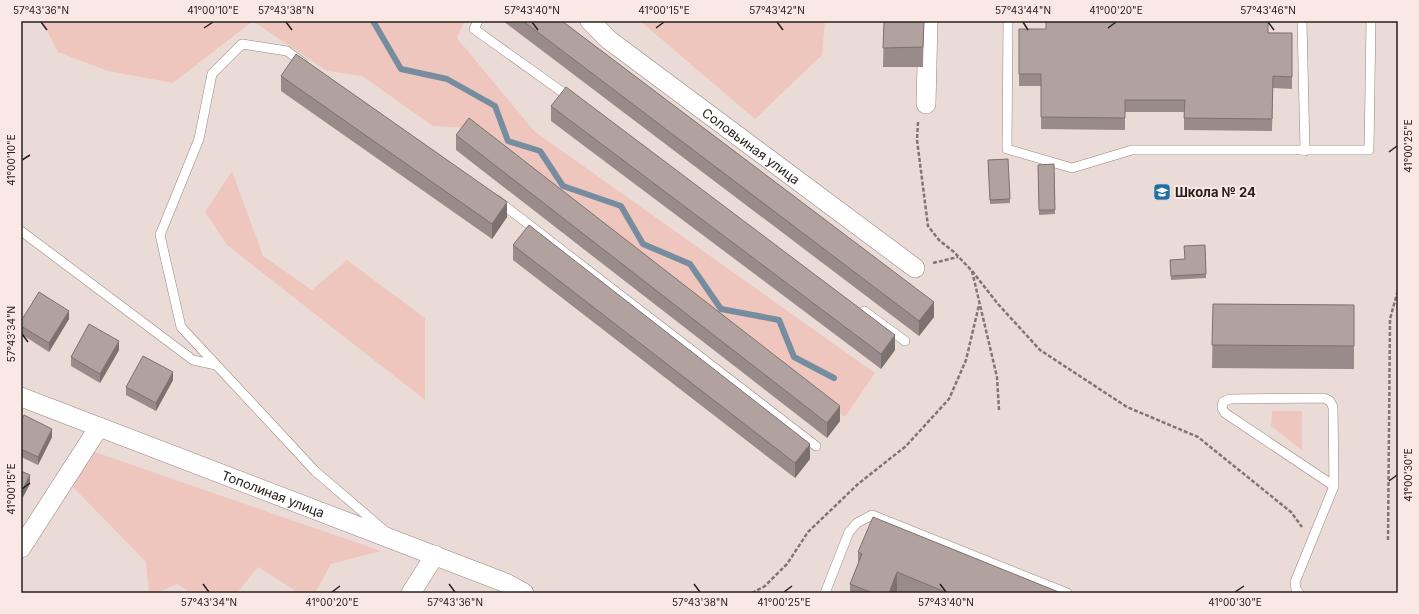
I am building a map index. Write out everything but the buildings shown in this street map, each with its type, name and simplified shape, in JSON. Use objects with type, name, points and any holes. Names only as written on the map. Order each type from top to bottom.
[{"type":"street","name":"Соловьиная улица","points":[[590,21],[609,40],[915,268]]},
{"type":"street","points":[[926,104],[928,21]]},
{"type":"street","name":"Тополиная улица","points":[[21,397],[435,555],[506,583],[524,593]]},
{"type":"street","points":[[21,548],[99,427]]},
{"type":"street","points":[[411,593],[435,555]]},
{"type":"lane","points":[[478,21],[474,29],[577,103]]},
{"type":"lane","points":[[1008,21],[1007,149],[1072,168],[1132,150],[1369,150],[1371,21]]},
{"type":"lane","points":[[1302,21],[1305,151]]},
{"type":"lane","points":[[312,70],[287,51],[242,44],[212,74],[199,139],[160,235],[181,327],[315,471],[397,541]]},
{"type":"lane","points":[[486,192],[525,220],[816,446]]},
{"type":"lane","points":[[21,231],[194,360],[216,365]]},
{"type":"lane","points":[[854,304],[905,341]]},
{"type":"lane","points":[[1299,593],[1296,589],[1295,582],[1334,486],[1333,408],[1330,401],[1324,398],[1230,399],[1223,402],[1222,408],[1225,413],[1334,486]]},
{"type":"lane","points":[[825,593],[849,532],[857,523],[872,515],[1067,593]]},
{"type":"path","points":[[917,140],[928,226],[939,240],[972,271],[998,304],[1040,350],[1127,407],[1198,437],[1291,512],[1312,541]]},
{"type":"path","points":[[972,271],[997,377],[999,410]]},
{"type":"path","points":[[1388,540],[1390,319],[1398,290]]},
{"type":"path","points":[[752,593],[765,586],[787,564],[808,532],[858,484],[906,446],[950,399],[966,360],[979,305]]},
{"type":"shaded area","points":[[42,21],[253,21],[173,83],[108,71],[58,52]]},
{"type":"shaded area","points":[[253,21],[465,21],[457,38],[534,131],[875,373],[845,417],[469,128],[433,126],[362,76],[327,71]]},
{"type":"shaded area","points":[[640,21],[825,21],[822,55],[755,119]]},
{"type":"shaded area","points":[[232,171],[263,256],[312,290],[347,260],[425,318],[425,400],[227,245],[205,212]]},
{"type":"shaded area","points":[[1272,411],[1302,411],[1302,450],[1271,426]]},
{"type":"shaded area","points":[[86,449],[381,551],[331,564],[315,593],[299,593],[258,567],[237,593],[191,593],[177,584],[157,593],[149,593],[146,562],[70,484]]},
{"type":"waterway","points":[[373,21],[401,69],[447,79],[495,106],[508,141],[540,151],[563,186],[621,206],[643,244],[690,264],[721,309],[779,320],[794,357],[834,378]]},
{"type":"place","name":"Школа № 24","points":[[1162,192]]}]
